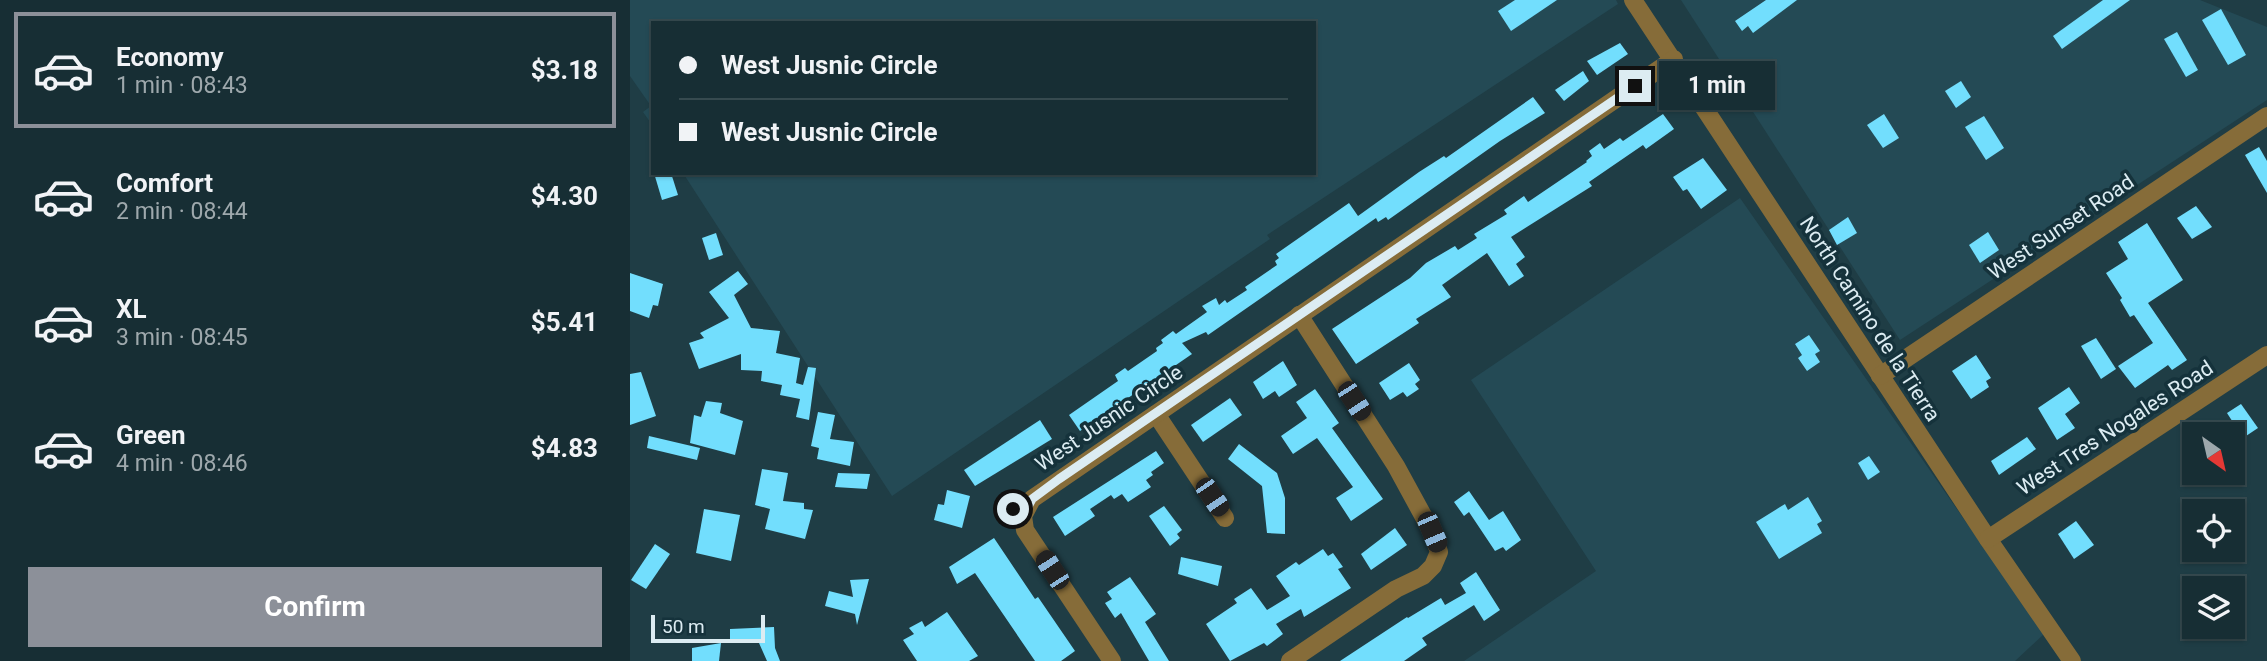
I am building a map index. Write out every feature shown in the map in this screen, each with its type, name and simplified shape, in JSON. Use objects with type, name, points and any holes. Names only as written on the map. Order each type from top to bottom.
[{"type":"street","name":"North Camino de la Tierra","points":[[1633,0],[1988,539],[2072,661]]},
{"type":"street","name":"West Jusnic Circle","points":[[1112,661],[1026,530],[1019,510],[1059,479],[1674,59]]},
{"type":"street","name":"West Sunset Road","points":[[1880,376],[2267,116]]},
{"type":"street","points":[[1290,661],[1396,589],[1423,576],[1442,560],[1432,532],[1396,466],[1299,315]]},
{"type":"street","name":"West Tres Nogales Road","points":[[1988,539],[2267,355]]},
{"type":"street","points":[[1156,414],[1225,518]]},
{"type":"shaded area","points":[[630,0],[1616,0],[1618,4],[1267,235],[1270,239],[892,496],[684,175],[1316,175],[1316,21],[651,21],[651,106],[630,76]]},
{"type":"shaded area","points":[[1681,0],[2200,0],[2267,27],[2267,100],[1900,340]]},
{"type":"shaded area","points":[[651,106],[651,123],[643,112]]},
{"type":"shaded area","points":[[1740,198],[2044,634],[2015,661],[1464,661],[1596,571],[1471,380]]},
{"type":"building","points":[[1515,0],[1557,0],[1511,31],[1498,11]]},
{"type":"building","points":[[1766,0],[1797,0],[1753,33],[1748,26],[1742,31],[1735,21]]},
{"type":"building","points":[[2103,0],[2130,0],[2062,49],[2053,36]]},
{"type":"building","points":[[2221,9],[2246,55],[2228,65],[2202,20]]},
{"type":"building","points":[[2177,32],[2198,70],[2186,77],[2164,39]]},
{"type":"building","points":[[1620,43],[1628,54],[1597,75],[1587,61]]},
{"type":"building","points":[[1583,71],[1589,81],[1564,101],[1555,90]]},
{"type":"building","points":[[1961,81],[1971,97],[1956,108],[1945,91]]},
{"type":"building","points":[[1533,97],[1545,113],[1500,141],[1388,220],[1386,217],[1378,222],[1376,218],[1208,335],[1206,332],[1182,343],[1192,354],[1080,431],[1069,415],[1118,381],[1115,375],[1125,368],[1128,371],[1157,351],[1156,348],[1163,343],[1161,340],[1173,331],[1176,334],[1207,312],[1202,306],[1216,298],[1219,305],[1225,300],[1227,303],[1277,265],[1275,261],[1279,258],[1276,254],[1349,203],[1358,216]]},
{"type":"building","points":[[1663,114],[1674,129],[1646,149],[1643,145],[1589,182],[1592,186],[1511,237],[1525,257],[1516,264],[1524,276],[1509,286],[1487,253],[1442,285],[1451,297],[1416,319],[1419,323],[1356,364],[1332,329],[1410,278],[1426,263],[1455,246],[1458,250],[1477,238],[1474,234],[1507,214],[1504,210],[1524,196],[1528,202],[1587,162],[1592,156],[1589,151],[1600,143],[1604,149],[1620,138],[1623,141]]},
{"type":"building","points":[[1884,114],[1899,138],[1883,148],[1867,125]]},
{"type":"building","points":[[1984,116],[2004,148],[1986,160],[1965,127]]},
{"type":"building","points":[[2259,147],[2267,161],[2267,193],[2245,155]]},
{"type":"building","points":[[1703,158],[1727,190],[1701,209],[1687,189],[1683,191],[1673,177]]},
{"type":"building","points":[[655,175],[672,175],[678,195],[662,200]]},
{"type":"building","points":[[2196,206],[2212,227],[2192,239],[2177,218]]},
{"type":"building","points":[[1848,217],[1857,233],[1837,245],[1829,230]]},
{"type":"building","points":[[2147,223],[2183,280],[2148,303],[2187,360],[2172,370],[2168,365],[2135,388],[2118,366],[2153,343],[2134,315],[2130,317],[2106,273],[2128,259],[2118,242]]},
{"type":"building","points":[[1988,232],[1999,250],[1980,263],[1969,245]]},
{"type":"building","points":[[716,233],[723,255],[709,260],[702,238]]},
{"type":"building","points":[[738,271],[748,284],[734,295],[751,328],[780,331],[776,353],[800,358],[796,383],[803,385],[808,367],[816,368],[809,420],[796,417],[800,399],[780,395],[782,385],[761,381],[762,371],[741,370],[741,354],[699,369],[689,343],[704,338],[700,333],[729,318],[709,292]]},
{"type":"building","points":[[630,273],[663,284],[658,306],[653,305],[649,318],[630,311]]},
{"type":"building","points":[[1809,335],[1820,351],[1815,354],[1820,362],[1807,371],[1798,358],[1802,355],[1795,344]]},
{"type":"building","points":[[2096,338],[2116,369],[2101,379],[2081,346]]},
{"type":"building","points":[[1976,355],[1991,378],[1986,381],[1989,387],[1971,399],[1952,371]]},
{"type":"building","points":[[1283,361],[1297,385],[1279,397],[1275,391],[1263,399],[1253,382]]},
{"type":"building","points":[[1409,363],[1420,380],[1415,384],[1419,389],[1407,397],[1403,392],[1390,400],[1379,383]]},
{"type":"building","points":[[641,372],[656,416],[630,425],[630,374]]},
{"type":"building","points":[[2069,387],[2080,403],[2065,414],[2075,428],[2057,440],[2038,408]]},
{"type":"building","points":[[1315,389],[1339,423],[1332,428],[1383,499],[1351,521],[1336,498],[1353,487],[1317,438],[1293,454],[1281,436],[1307,418],[1296,402]]},
{"type":"building","points":[[1230,398],[1242,415],[1203,442],[1191,425]]},
{"type":"building","points":[[706,401],[722,403],[720,413],[743,421],[735,455],[690,443],[694,415],[701,417]]},
{"type":"building","points":[[2241,404],[2258,428],[2245,437],[2245,422],[2233,422],[2227,413]]},
{"type":"building","points":[[818,412],[835,415],[830,439],[854,442],[850,466],[817,459],[819,448],[811,446]]},
{"type":"building","points":[[1040,420],[1052,439],[975,486],[964,470]]},
{"type":"building","points":[[649,436],[700,448],[697,460],[647,448]]},
{"type":"building","points":[[2027,437],[2036,449],[1999,475],[1991,461]]},
{"type":"building","points":[[1239,444],[1277,473],[1285,498],[1285,534],[1267,533],[1262,486],[1228,459]]},
{"type":"building","points":[[1156,451],[1164,463],[1151,472],[1153,475],[1146,480],[1151,487],[1128,502],[1122,494],[1114,499],[1111,495],[1090,509],[1095,516],[1065,536],[1053,517]]},
{"type":"building","points":[[1869,456],[1880,472],[1868,480],[1858,463]]},
{"type":"building","points":[[762,469],[788,473],[783,501],[804,503],[804,509],[813,510],[805,539],[765,529],[770,509],[755,505]]},
{"type":"building","points":[[838,473],[870,474],[867,489],[835,487]]},
{"type":"building","points":[[947,490],[970,496],[962,528],[934,520],[938,504],[944,505]]},
{"type":"building","points":[[1469,491],[1489,520],[1503,511],[1521,540],[1506,551],[1503,547],[1495,551],[1469,512],[1464,516],[1454,502]]},
{"type":"building","points":[[1808,497],[1822,521],[1817,524],[1822,533],[1779,559],[1756,522],[1785,504],[1788,510]]},
{"type":"building","points":[[1164,506],[1182,530],[1177,534],[1180,538],[1170,546],[1149,516]]},
{"type":"building","points":[[704,509],[740,515],[731,561],[696,553]]},
{"type":"building","points":[[2076,521],[2094,545],[2074,559],[2058,534]]},
{"type":"building","points":[[1395,528],[1407,545],[1371,570],[1361,554]]},
{"type":"building","points":[[994,538],[1035,599],[1038,597],[1075,651],[1061,661],[1035,661],[975,573],[957,584],[949,567]]},
{"type":"building","points":[[655,544],[670,554],[646,589],[631,580]]},
{"type":"building","points":[[1323,549],[1328,556],[1333,553],[1343,567],[1338,569],[1351,588],[1304,617],[1301,609],[1276,624],[1283,634],[1267,646],[1264,643],[1230,661],[1206,624],[1237,603],[1234,599],[1251,588],[1267,610],[1290,596],[1276,576],[1296,562],[1299,565]]},
{"type":"building","points":[[1181,557],[1222,566],[1218,586],[1178,574]]},
{"type":"building","points":[[1476,572],[1500,610],[1484,621],[1474,605],[1422,638],[1427,645],[1404,661],[1340,661],[1441,598],[1445,605],[1466,593],[1460,583]]},
{"type":"building","points":[[1130,577],[1156,614],[1145,622],[1169,661],[1149,661],[1121,613],[1115,618],[1105,603],[1112,599],[1107,592]]},
{"type":"building","points":[[869,579],[857,625],[855,614],[825,606],[829,591],[853,597],[850,580]]},
{"type":"building","points":[[947,612],[978,656],[969,661],[917,661],[903,640],[914,634],[909,628],[922,621],[925,627]]},
{"type":"building","points":[[774,627],[775,648],[780,661],[767,661],[759,643],[741,643],[730,639],[730,629]]},
{"type":"building","points":[[721,643],[719,661],[692,661],[692,648]]},
{"type":"route","points":[[1013,509],[1025,512],[1032,499],[1059,479],[1635,86]]}]
